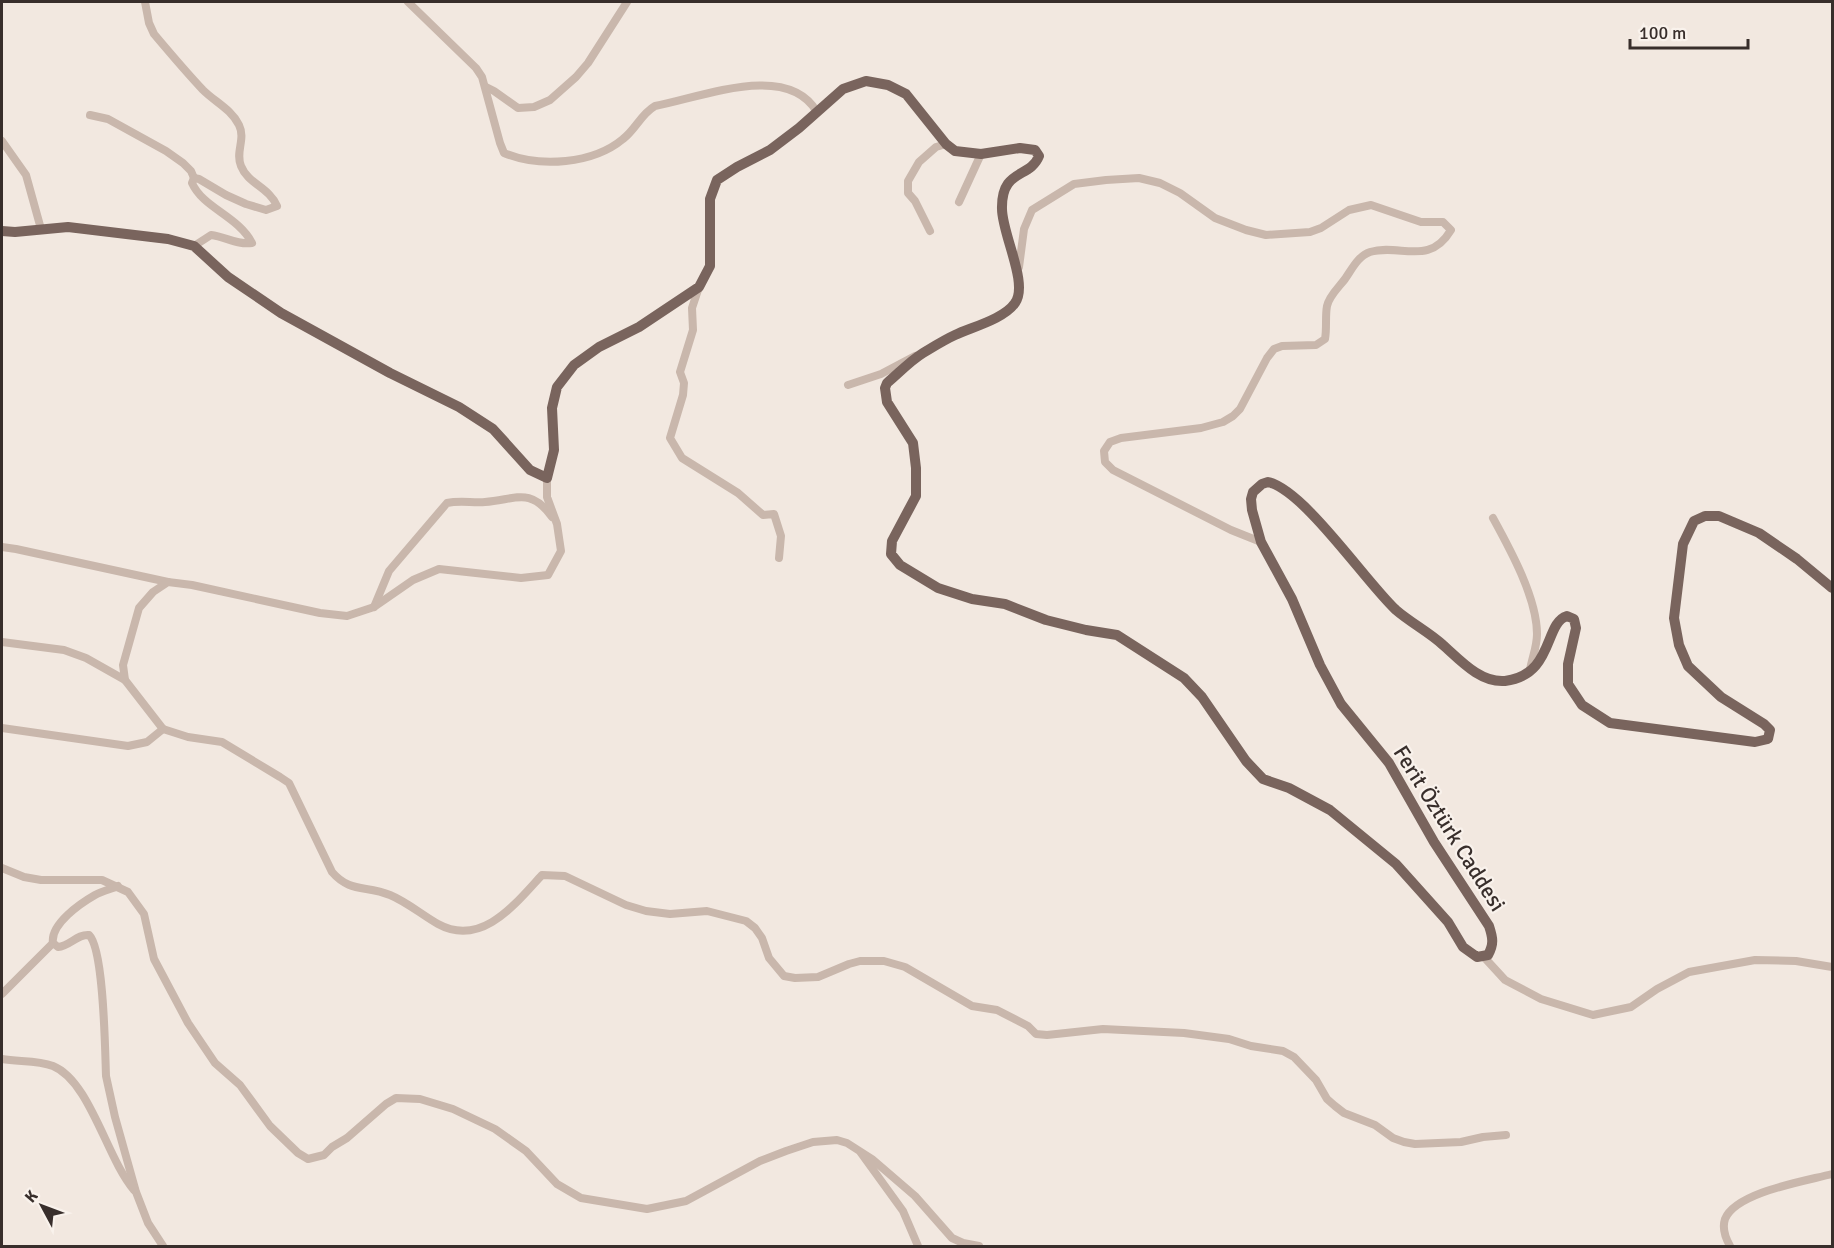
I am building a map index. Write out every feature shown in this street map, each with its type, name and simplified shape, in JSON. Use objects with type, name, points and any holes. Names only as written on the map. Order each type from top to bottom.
[{"type":"main road","points":[[2,231],[68,228],[168,239],[194,246],[228,277],[281,313],[390,373],[459,407],[493,429],[530,470],[547,478],[554,450],[552,408],[556,387],[574,365],[599,347],[639,327],[699,287],[710,266],[710,199],[717,180],[770,150],[843,90],[866,81],[888,85],[906,94],[946,144],[956,151],[981,154],[1029,148],[1039,153],[1035,164],[1013,177],[1004,190],[1002,210],[1008,244],[1018,273],[1019,295],[1015,303],[1008,310],[954,335],[921,354],[887,383],[885,388],[887,402],[913,443],[916,468],[914,504],[892,541],[891,554],[900,565],[938,588],[972,599],[1005,604],[1046,620],[1116,635],[1184,678],[1202,697],[1246,761],[1263,779],[1289,788],[1330,810],[1396,864],[1418,886],[1448,922],[1463,947],[1477,957],[1483,956]]},
{"type":"main road","name":"Ferit Öztürk Caddesi","points":[[1483,956],[1488,955],[1494,939],[1489,926],[1434,842],[1389,764],[1341,704],[1320,665],[1292,599],[1261,542],[1251,499],[1257,487],[1268,482],[1281,488],[1337,541],[1397,611],[1431,634],[1471,669],[1487,679],[1504,681],[1529,674]]},
{"type":"main road","points":[[1529,674],[1540,660],[1559,620],[1563,616],[1570,616],[1574,619],[1576,628],[1568,664],[1568,684],[1582,705],[1610,723],[1755,742],[1768,739],[1770,734],[1768,727],[1721,698],[1688,666],[1679,645],[1674,618],[1683,544],[1695,521],[1705,516],[1719,516],[1760,533],[1833,588]]},
{"type":"street","points":[[144,2],[154,34],[205,93],[231,113],[238,123],[243,133],[239,154],[240,165],[246,174],[273,196],[277,207],[266,210],[246,204],[226,195],[199,178],[194,178]]},
{"type":"street","points":[[408,2],[476,68],[486,87],[504,153],[515,158],[537,161],[572,161],[604,150],[624,138],[646,112],[655,106],[721,90],[778,86],[789,89],[812,102],[817,112]]},
{"type":"street","points":[[486,87],[518,108],[534,107],[550,100],[588,63],[627,2]]},
{"type":"street","points":[[90,115],[108,118],[183,163],[191,171],[194,178],[192,183],[196,192],[247,232],[252,243],[242,244],[222,236],[211,235],[194,246]]},
{"type":"street","points":[[2,141],[26,175],[41,229]]},
{"type":"street","points":[[930,231],[915,201],[908,193],[908,182],[919,162],[936,147],[946,144]]},
{"type":"street","points":[[960,202],[981,154]]},
{"type":"street","points":[[1018,273],[1022,240],[1027,219],[1032,210],[1074,184],[1106,180],[1139,178],[1160,183],[1180,193],[1215,218],[1266,235],[1321,228],[1348,210],[1371,205],[1421,222],[1443,222],[1451,230],[1445,240],[1425,250],[1369,252],[1360,258],[1332,295],[1327,306],[1326,339],[1316,345],[1282,346],[1274,349],[1240,409],[1233,416],[1223,422],[1201,428],[1121,438],[1110,442],[1104,451],[1105,462],[1113,470],[1231,530],[1261,542]]},
{"type":"street","points":[[699,287],[692,308],[693,330],[680,372],[684,383],[683,395],[670,438],[682,458],[747,499],[763,515],[774,514],[781,536],[779,558]]},
{"type":"street","points":[[848,385],[881,374],[910,357],[921,354]]},
{"type":"street","points":[[2,548],[16,549],[320,613],[347,616],[374,607],[413,580],[439,569],[521,579],[548,575],[561,551],[557,524],[547,497],[547,478]]},
{"type":"street","points":[[374,607],[389,571],[447,503],[481,502],[514,496],[525,497],[536,500],[544,506],[557,524]]},
{"type":"street","points":[[1493,518],[1522,578],[1536,620],[1537,642],[1529,674]]},
{"type":"street","points":[[125,680],[123,665],[140,608],[153,592],[168,582]]},
{"type":"street","points":[[2,642],[64,650],[86,658],[125,680],[163,729],[188,737],[222,742],[280,777],[289,783],[332,872],[339,880],[348,886],[371,888],[392,896],[439,925],[450,929],[474,928],[496,921],[521,900],[542,875],[565,876],[636,909],[670,914],[707,911],[746,921],[762,938],[769,958],[784,976],[818,977],[860,961],[884,961],[905,968],[972,1006],[997,1010],[1028,1026],[1036,1034],[1047,1035],[1103,1029],[1184,1033],[1229,1038],[1251,1046],[1283,1051],[1294,1057],[1316,1080],[1327,1099],[1335,1107],[1375,1125],[1393,1138],[1404,1142],[1415,1144],[1461,1142],[1483,1137],[1506,1136]]},
{"type":"street","points":[[2,728],[128,746],[147,742],[163,729]]},
{"type":"street","points":[[2,868],[30,878],[102,880],[118,886],[132,896],[142,909],[157,966],[188,1023],[215,1063],[240,1085],[270,1126],[298,1153],[308,1159],[324,1155],[347,1138],[381,1107],[396,1098],[420,1099],[442,1105],[489,1126],[526,1151],[557,1184],[581,1198],[641,1209],[658,1208],[686,1201],[760,1161],[813,1142],[842,1141],[872,1159],[915,1196],[952,1238],[979,1246]]},
{"type":"street","points":[[2,994],[53,943],[53,932],[68,915],[96,894],[118,886]]},
{"type":"street","points":[[53,943],[58,947],[64,946],[84,934],[93,938],[97,949],[109,1094],[136,1192],[148,1223],[163,1246]]},
{"type":"street","points":[[1483,956],[1505,980],[1541,999],[1593,1014],[1631,1007],[1657,989],[1689,972],[1755,960],[1796,961],[1833,967]]},
{"type":"street","points":[[2,1059],[51,1065],[61,1070],[82,1095],[117,1165],[136,1192]]},
{"type":"street","points":[[861,1153],[903,1211],[918,1246]]},
{"type":"street","points":[[1730,1246],[1725,1238],[1725,1220],[1734,1207],[1758,1195],[1833,1174]]}]
